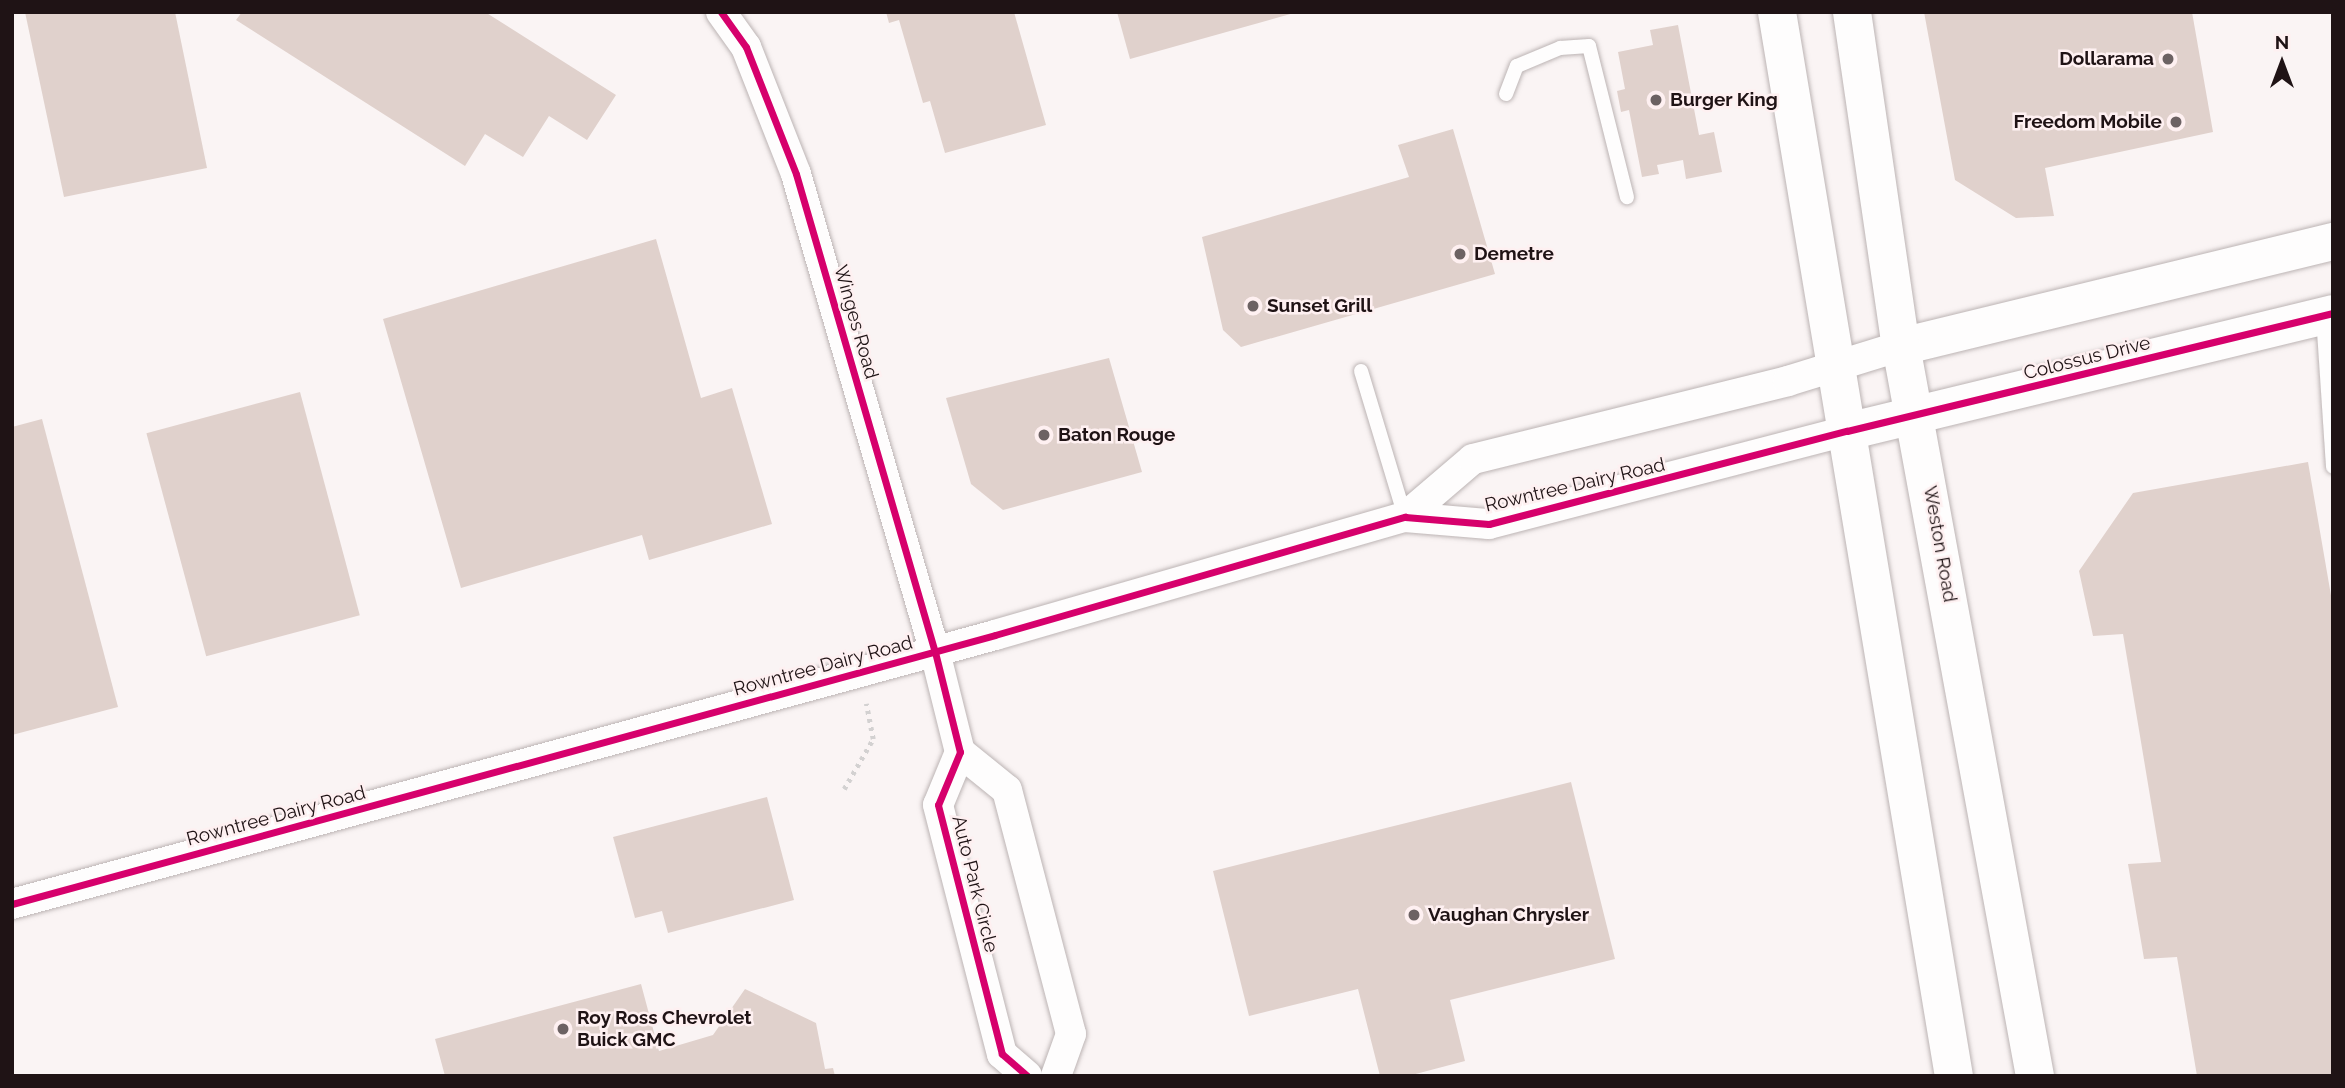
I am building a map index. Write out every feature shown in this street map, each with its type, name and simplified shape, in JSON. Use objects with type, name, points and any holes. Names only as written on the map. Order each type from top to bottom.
[{"type":"main road","points":[[1777,12],[1832,365],[1847,430],[1954,1076]]},
{"type":"main road","name":"Weston Road","points":[[1852,12],[1902,346],[1918,415],[2035,1076]]},
{"type":"street","name":"Winges Road","points":[[721,12],[746,47],[796,174],[935,652]]},
{"type":"street","points":[[1902,346],[2333,240]]},
{"type":"street","name":"Colossus Drive","points":[[1847,430],[2328,314]]},
{"type":"street","name":"Rowntree Dairy Road","points":[[1405,517],[1473,459],[1788,381],[1832,365],[1902,346]]},
{"type":"street","name":"Rowntree Dairy Road","points":[[12,904],[935,652],[1405,517],[1489,524],[1847,430]]},
{"type":"street","points":[[935,652],[960,752],[1007,790],[1071,1034],[1056,1076]]},
{"type":"street","name":"Auto Park Circle","points":[[960,752],[938,804],[1002,1054],[1027,1076]]},
{"type":"lane","points":[[1506,94],[1517,66],[1560,48],[1589,46],[1627,197]]},
{"type":"lane","points":[[2328,314],[2333,467]]},
{"type":"lane","points":[[1361,371],[1405,517]]},
{"type":"path","points":[[844,789],[873,739],[859,672]]},
{"type":"building","points":[[25,12],[175,12],[207,168],[64,197]]},
{"type":"building","points":[[242,12],[485,12],[616,95],[587,140],[549,116],[523,157],[485,134],[465,166],[236,20]]},
{"type":"building","points":[[886,12],[1014,12],[1046,125],[945,153],[930,101],[923,103],[899,20],[889,23]]},
{"type":"building","points":[[1117,12],[1294,12],[1294,13],[1130,59]]},
{"type":"building","points":[[1924,12],[2192,12],[2213,132],[2045,168],[2054,216],[2016,218],[1955,180]]},
{"type":"building","name":"Burger King","points":[[1678,25],[1699,135],[1714,132],[1722,172],[1686,179],[1683,160],[1657,165],[1659,174],[1642,177],[1629,110],[1621,112],[1617,91],[1625,89],[1618,52],[1653,45],[1650,30]]},
{"type":"building","points":[[1453,129],[1495,274],[1241,347],[1223,330],[1202,237],[1409,177],[1398,145]]},
{"type":"building","points":[[656,239],[701,398],[732,388],[772,524],[649,560],[642,535],[461,588],[383,319]]},
{"type":"building","name":"Baton Rouge","points":[[1109,358],[1142,472],[1003,510],[971,484],[946,398]]},
{"type":"building","points":[[300,392],[360,615],[206,656],[146,433]]},
{"type":"building","points":[[42,419],[118,707],[12,735],[12,427]]},
{"type":"building","points":[[2308,462],[2333,607],[2333,1076],[2197,1076],[2177,957],[2144,959],[2128,864],[2161,862],[2123,634],[2093,636],[2079,571],[2133,493]]},
{"type":"building","name":"Vaughan Chrysler","points":[[1571,782],[1615,959],[1450,1000],[1465,1061],[1408,1076],[1380,1076],[1358,989],[1249,1016],[1213,871]]},
{"type":"building","points":[[767,797],[794,900],[668,933],[662,911],[635,918],[613,837]]},
{"type":"building","name":"Roy Ross Chevrolet Buick GMC","points":[[641,984],[659,1051],[713,1035],[745,989],[816,1023],[825,1069],[833,1068],[835,1076],[445,1076],[435,1039]]},
{"type":"cycle path","points":[[721,12],[746,47],[796,174],[935,652],[960,752],[938,805],[1002,1054],[1027,1076]]},
{"type":"cycle path","points":[[12,904],[995,635],[1405,517],[1489,524],[1847,431],[2333,313]]},
{"type":"place","name":"Dollarama","points":[[2168,59]]},
{"type":"place","name":"Burger King","points":[[1656,100]]},
{"type":"place","name":"Freedom Mobile","points":[[2176,122]]},
{"type":"place","name":"Demetre","points":[[1460,254]]},
{"type":"place","name":"Sunset Grill","points":[[1253,306]]},
{"type":"place","name":"Baton Rouge","points":[[1044,435]]},
{"type":"place","name":"Vaughan Chrysler","points":[[1414,915]]},
{"type":"place","name":"Roy Ross Chevrolet Buick GMC","points":[[563,1029]]}]
